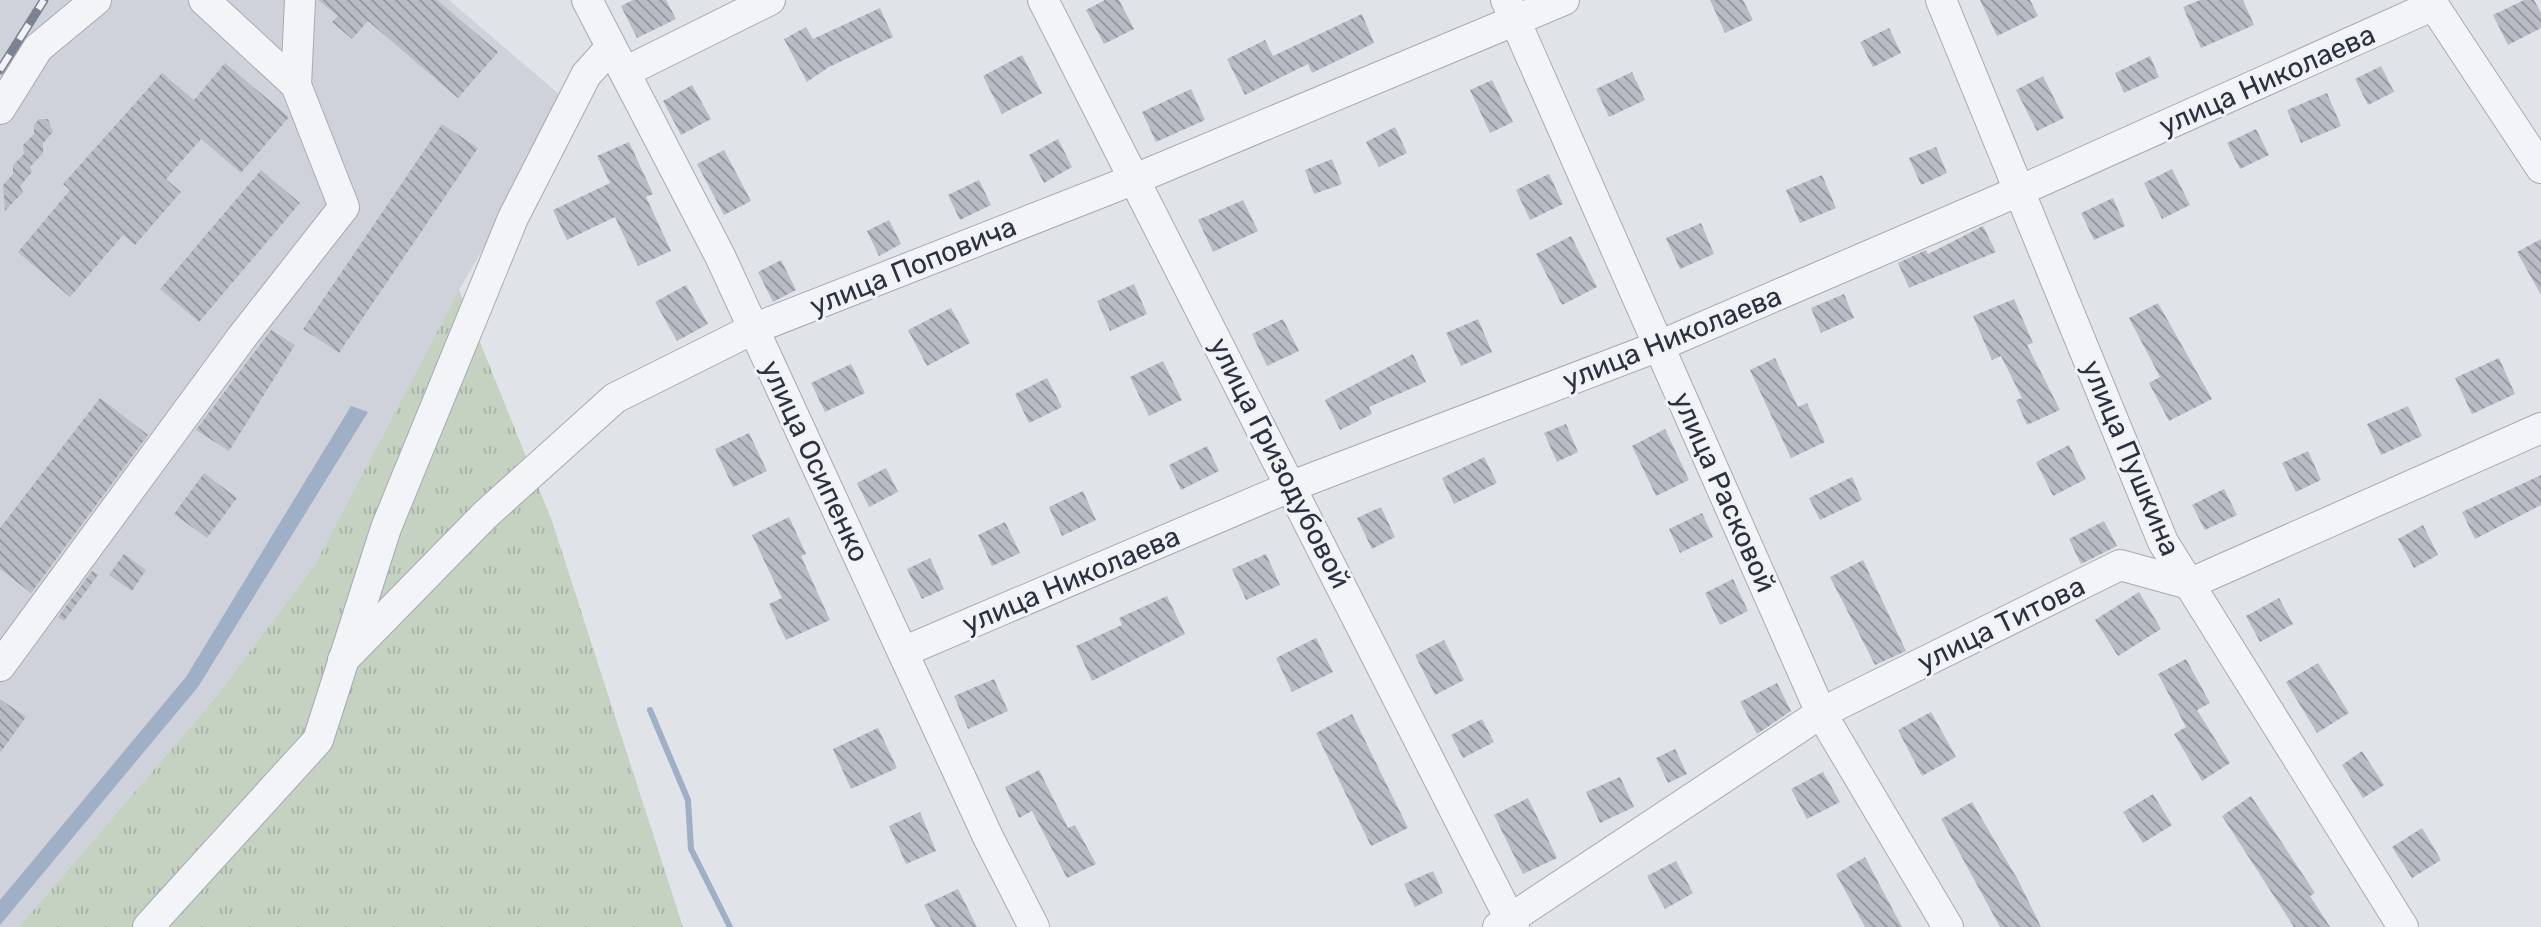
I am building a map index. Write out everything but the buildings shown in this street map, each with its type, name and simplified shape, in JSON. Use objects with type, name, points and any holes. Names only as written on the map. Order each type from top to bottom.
[{"type":"street","points":[[0,109],[38,48],[96,0]]},
{"type":"street","points":[[204,0],[296,85]]},
{"type":"street","points":[[0,666],[242,337],[344,207],[296,85],[300,0]]},
{"type":"street","name":"улица Осипенко","points":[[587,0],[753,329],[1034,927]]},
{"type":"street","points":[[148,927],[318,740],[386,528],[513,218],[586,75],[618,59],[770,0]]},
{"type":"street","name":"улица Гризодубовой","points":[[1043,0],[1292,486],[1508,925]]},
{"type":"street","name":"улица Поповича","points":[[343,660],[485,515],[615,398],[753,329],[1135,179],[1511,10],[1564,0]]},
{"type":"street","name":"улица Пушкина","points":[[1941,0],[2163,542],[2403,927]]},
{"type":"street","points":[[2432,3],[2541,168]]},
{"type":"street","name":"улица Николаева","points":[[903,652],[1292,486],[1659,346],[2019,191],[2432,3]]},
{"type":"street","name":"улица Расковой","points":[[1511,10],[1821,713],[1948,927]]},
{"type":"street","points":[[2189,584],[2541,428]]},
{"type":"street","name":"улица Титова","points":[[1508,925],[1821,713],[2120,565],[2189,584]]},
{"type":"shaded area","points":[[0,0],[449,0],[568,102],[459,290],[315,564],[215,698],[19,927],[0,927]]},
{"type":"green space","points":[[459,290],[552,521],[683,927],[19,927],[215,698],[315,564]]},
{"type":"water","points":[[351,406],[368,412],[198,687],[0,925],[0,900],[186,677]]},
{"type":"waterway","points":[[650,710],[688,800],[691,849],[730,927]]},
{"type":"railway","points":[[0,70],[44,0]]}]
